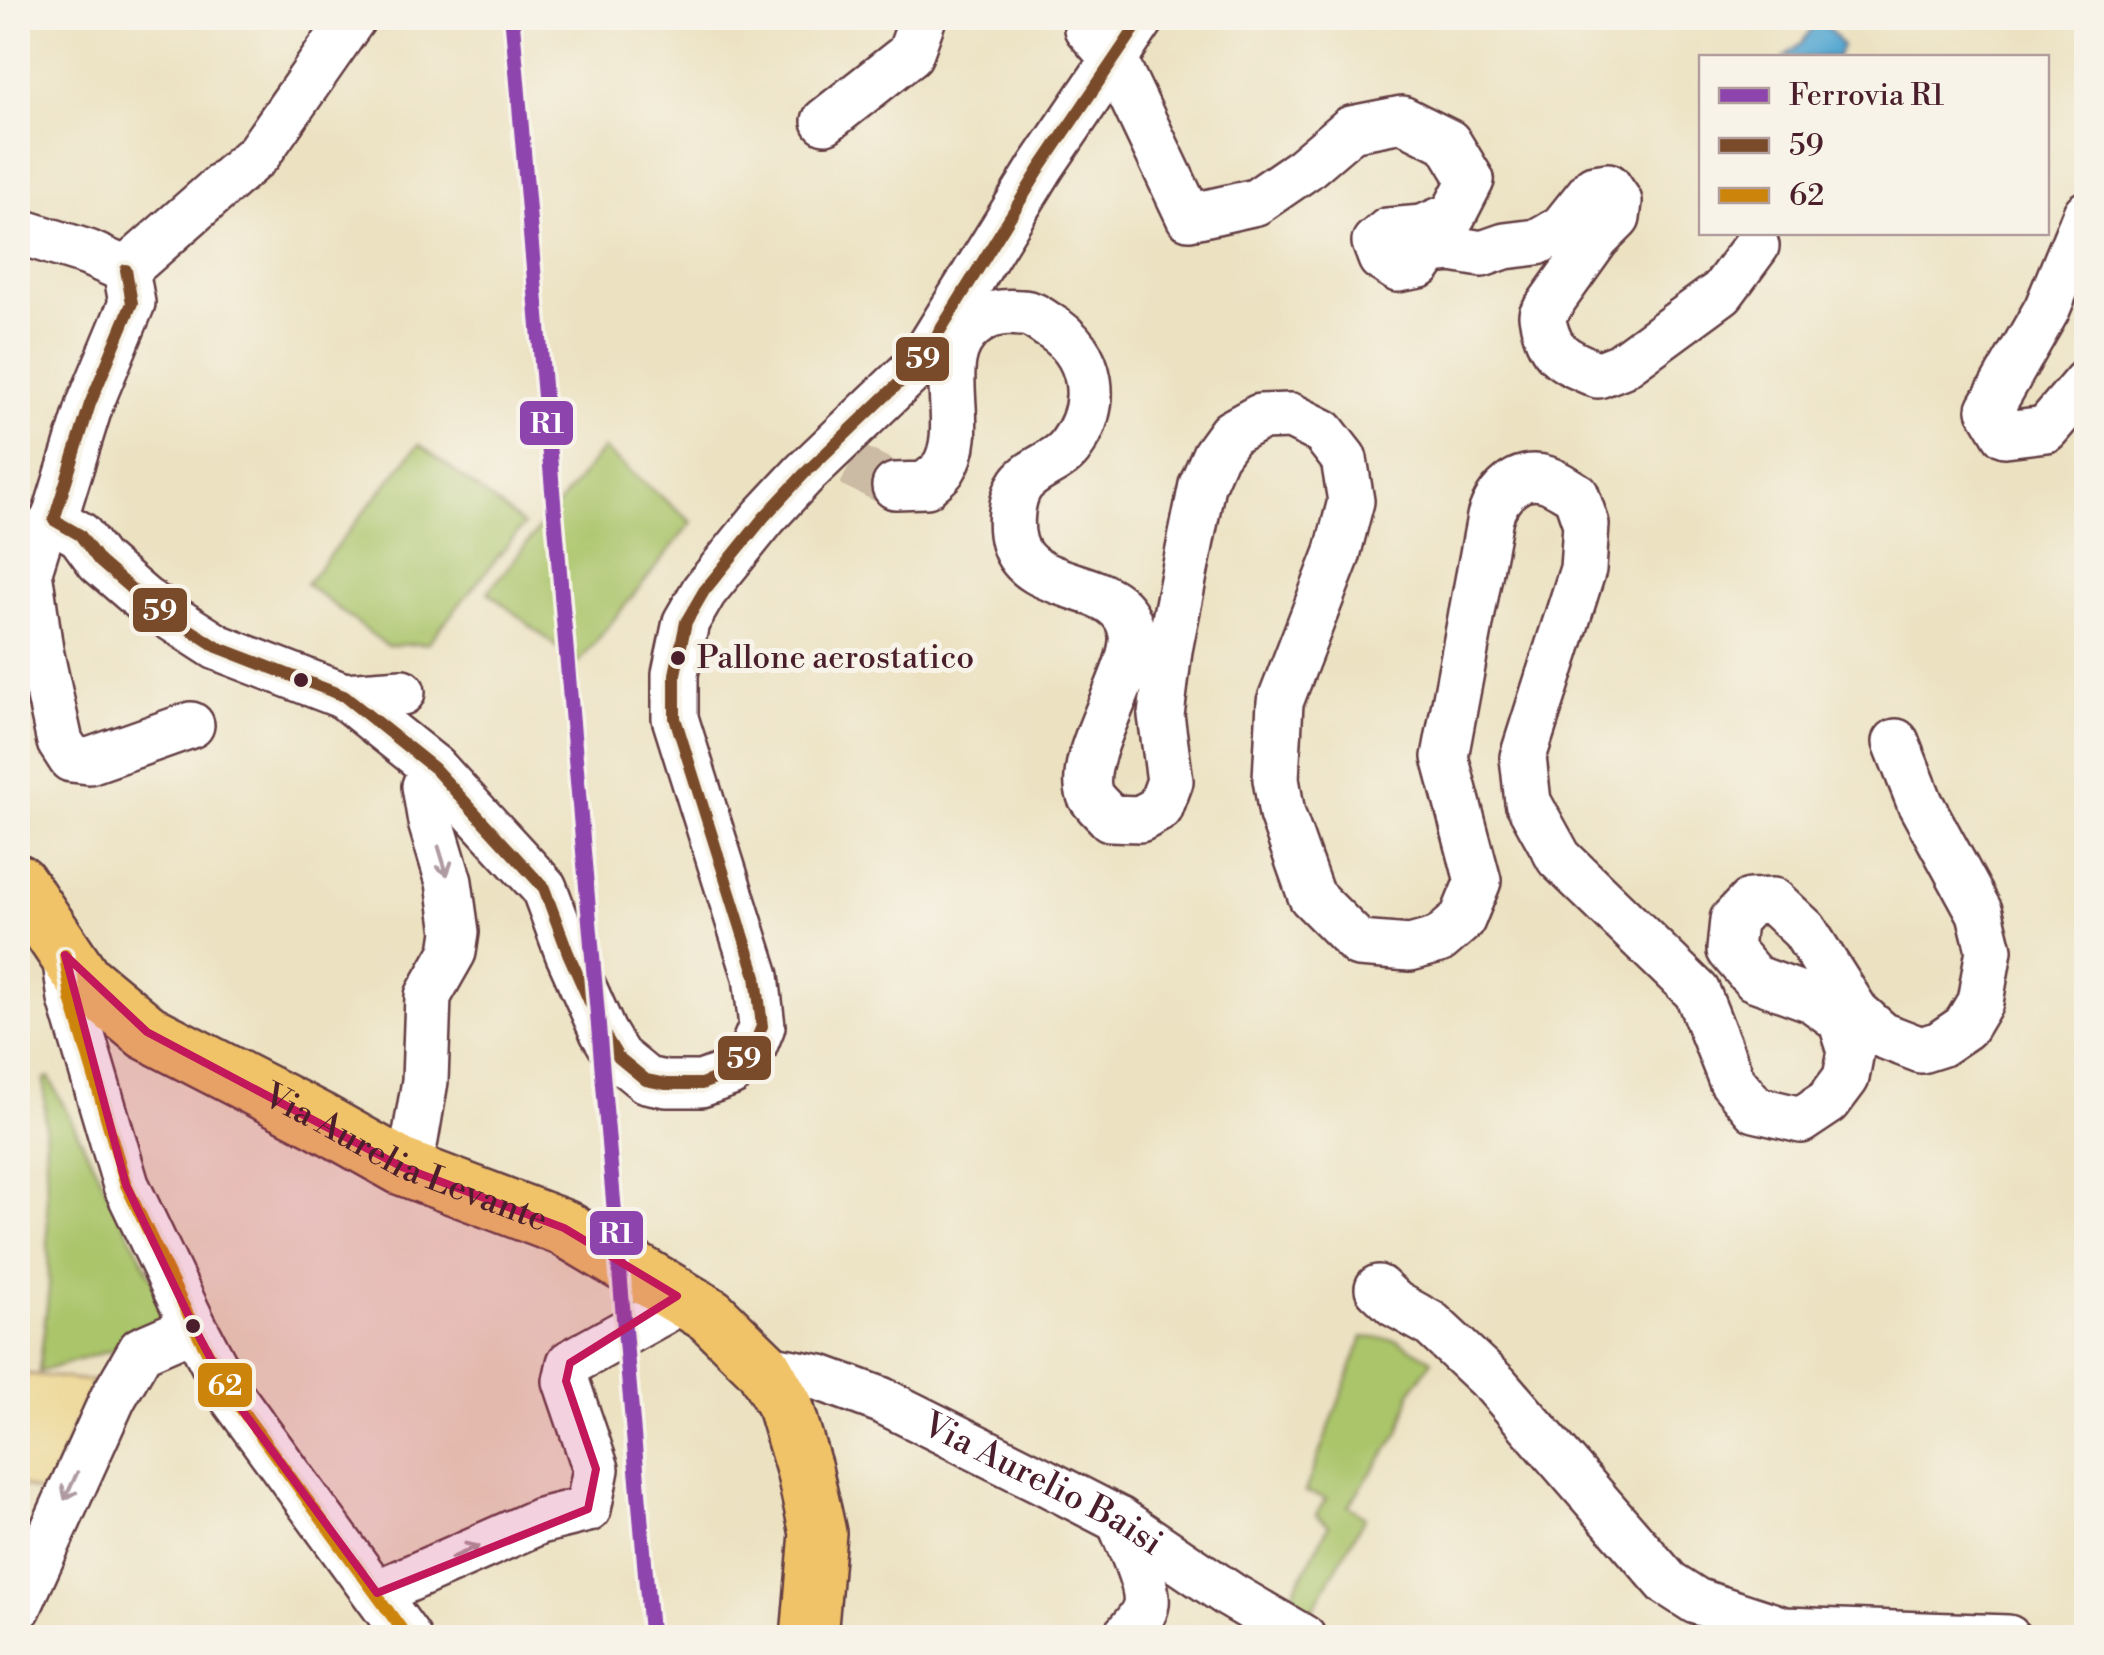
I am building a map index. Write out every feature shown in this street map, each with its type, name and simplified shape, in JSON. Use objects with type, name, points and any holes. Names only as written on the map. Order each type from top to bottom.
[{"type":"main road","name":"Via Aurelia Levante","points":[[18,882],[84,980],[147,1032],[320,1120],[402,1167],[564,1228],[710,1315],[764,1366],[784,1406],[804,1469],[818,1533],[809,1638]]},
{"type":"street","points":[[126,270],[258,154],[352,18]]},
{"type":"street","points":[[825,121],[910,54],[923,18]]},
{"type":"street","points":[[1088,18],[1087,28],[1114,59],[1188,217],[1256,202],[1304,169],[1351,129],[1402,119],[1448,142],[1471,180],[1453,215],[1422,228],[1388,230],[1375,242],[1381,258],[1398,270],[1420,265],[1430,251],[1452,248],[1482,254],[1537,242],[1562,228],[1594,188],[1608,186],[1619,202],[1618,218],[1598,238],[1542,314],[1555,352],[1598,376],[1621,366],[1722,292],[1756,246]]},
{"type":"street","points":[[54,520],[80,536],[99,561],[144,600],[217,647],[344,696],[434,768],[544,888],[603,1032],[618,1057],[646,1080],[701,1084],[731,1073],[753,1048],[762,1026],[760,1002],[756,976],[675,718],[675,674],[686,622],[704,592],[764,517],[840,457],[920,364],[1042,167],[1142,18]]},
{"type":"street","points":[[2086,214],[2047,308],[1990,409],[2004,434],[2046,430],[2086,382]]},
{"type":"street","points":[[18,231],[88,253],[126,270]]},
{"type":"street","points":[[126,270],[132,304],[90,404],[54,520],[39,539],[29,571],[40,650],[60,742],[71,759],[89,761],[191,725]]},
{"type":"street","points":[[895,486],[926,484],[942,469],[952,446],[956,420],[950,390],[954,355],[970,327],[999,311],[1029,313],[1068,336],[1085,361],[1089,393],[1082,428],[1067,451],[1021,483],[1012,505],[1014,544],[1028,564],[1051,579],[1101,596],[1124,612],[1132,635],[1130,654],[1100,733],[1089,774],[1090,794],[1110,818],[1140,820],[1160,808],[1170,781],[1161,715],[1169,650],[1202,485],[1215,455],[1231,433],[1260,417],[1291,416],[1324,432],[1344,460],[1351,501],[1337,555],[1280,702],[1276,779],[1282,814],[1312,896],[1359,944],[1410,948],[1439,940],[1462,920],[1478,881],[1444,757],[1497,496],[1516,481],[1543,478],[1576,496],[1586,524],[1583,569],[1523,757],[1528,802],[1559,858],[1697,992],[1732,1081],[1755,1109],[1801,1120],[1828,1102],[1846,1078],[1851,1051],[1841,1020],[1812,999],[1754,978],[1730,950],[1733,920],[1750,902],[1773,901],[1804,930],[1856,1012],[1882,1035],[1921,1050],[1940,1044],[1965,1027],[1980,1002],[1989,950],[1980,914],[1920,804],[1896,742]]},
{"type":"street","points":[[344,696],[402,692]]},
{"type":"street","points":[[402,1167],[415,1140],[426,1081],[428,996],[453,952],[456,932],[449,882],[425,786],[434,768]]},
{"type":"street","points":[[65,955],[70,1000],[126,1185],[194,1326],[228,1391],[408,1638]]},
{"type":"street","points":[[1378,1288],[1395,1304],[1431,1324],[1496,1385],[1668,1583],[1696,1600],[1784,1630],[2008,1638]]},
{"type":"street","points":[[376,1593],[540,1521],[588,1508],[596,1469],[566,1381],[570,1362],[662,1312],[677,1296]]},
{"type":"street","points":[[18,1608],[113,1398],[141,1350],[194,1326]]},
{"type":"street","name":"Via Aurelio Baisi","points":[[764,1366],[821,1378],[881,1400],[1119,1520],[1302,1638]]},
{"type":"street","points":[[1119,1520],[1147,1603],[1124,1638]]},
{"type":"highlighted area","points":[[65,955],[147,1032],[402,1167],[564,1228],[677,1296],[570,1363],[566,1381],[596,1469],[588,1509],[377,1593],[228,1391],[194,1327],[126,1185]]},
{"type":"green space","points":[[419,444],[524,525],[428,643],[387,646],[306,584]]},
{"type":"green space","points":[[603,449],[692,522],[578,664],[488,592]]},
{"type":"green space","points":[[49,1077],[165,1303],[162,1321],[131,1344],[39,1372],[49,1287],[44,1079]]},
{"type":"green space","points":[[1363,1337],[1397,1340],[1432,1360],[1411,1392],[1399,1433],[1348,1506],[1365,1517],[1301,1630],[1280,1617],[1329,1525],[1316,1515],[1326,1498],[1305,1492]]},
{"type":"sand","points":[[18,1373],[93,1381],[46,1495],[18,1484]]},
{"type":"water","points":[[1815,24],[1827,26],[1842,46],[1838,55],[1787,55],[1802,43]]},
{"type":"tunnel","points":[[850,464],[895,486]]},
{"type":"rail line","name":"R1","points":[[512,18],[651,1638]]},
{"type":"transit line","name":"59","points":[[126,270],[132,303],[90,404],[54,520],[80,535],[99,561],[144,600],[217,647],[344,696],[434,768],[544,888],[568,953],[618,1057],[646,1080],[701,1084],[731,1073],[753,1048],[762,1026],[756,976],[675,718],[675,674],[686,622],[704,591],[764,517],[920,363],[1041,167],[1142,18]]},
{"type":"transit line","name":"62","points":[[65,955],[71,999],[126,1185],[194,1327],[228,1391],[408,1638]]},
{"type":"place","name":"Pallone aerostatico","points":[[678,658]]}]
